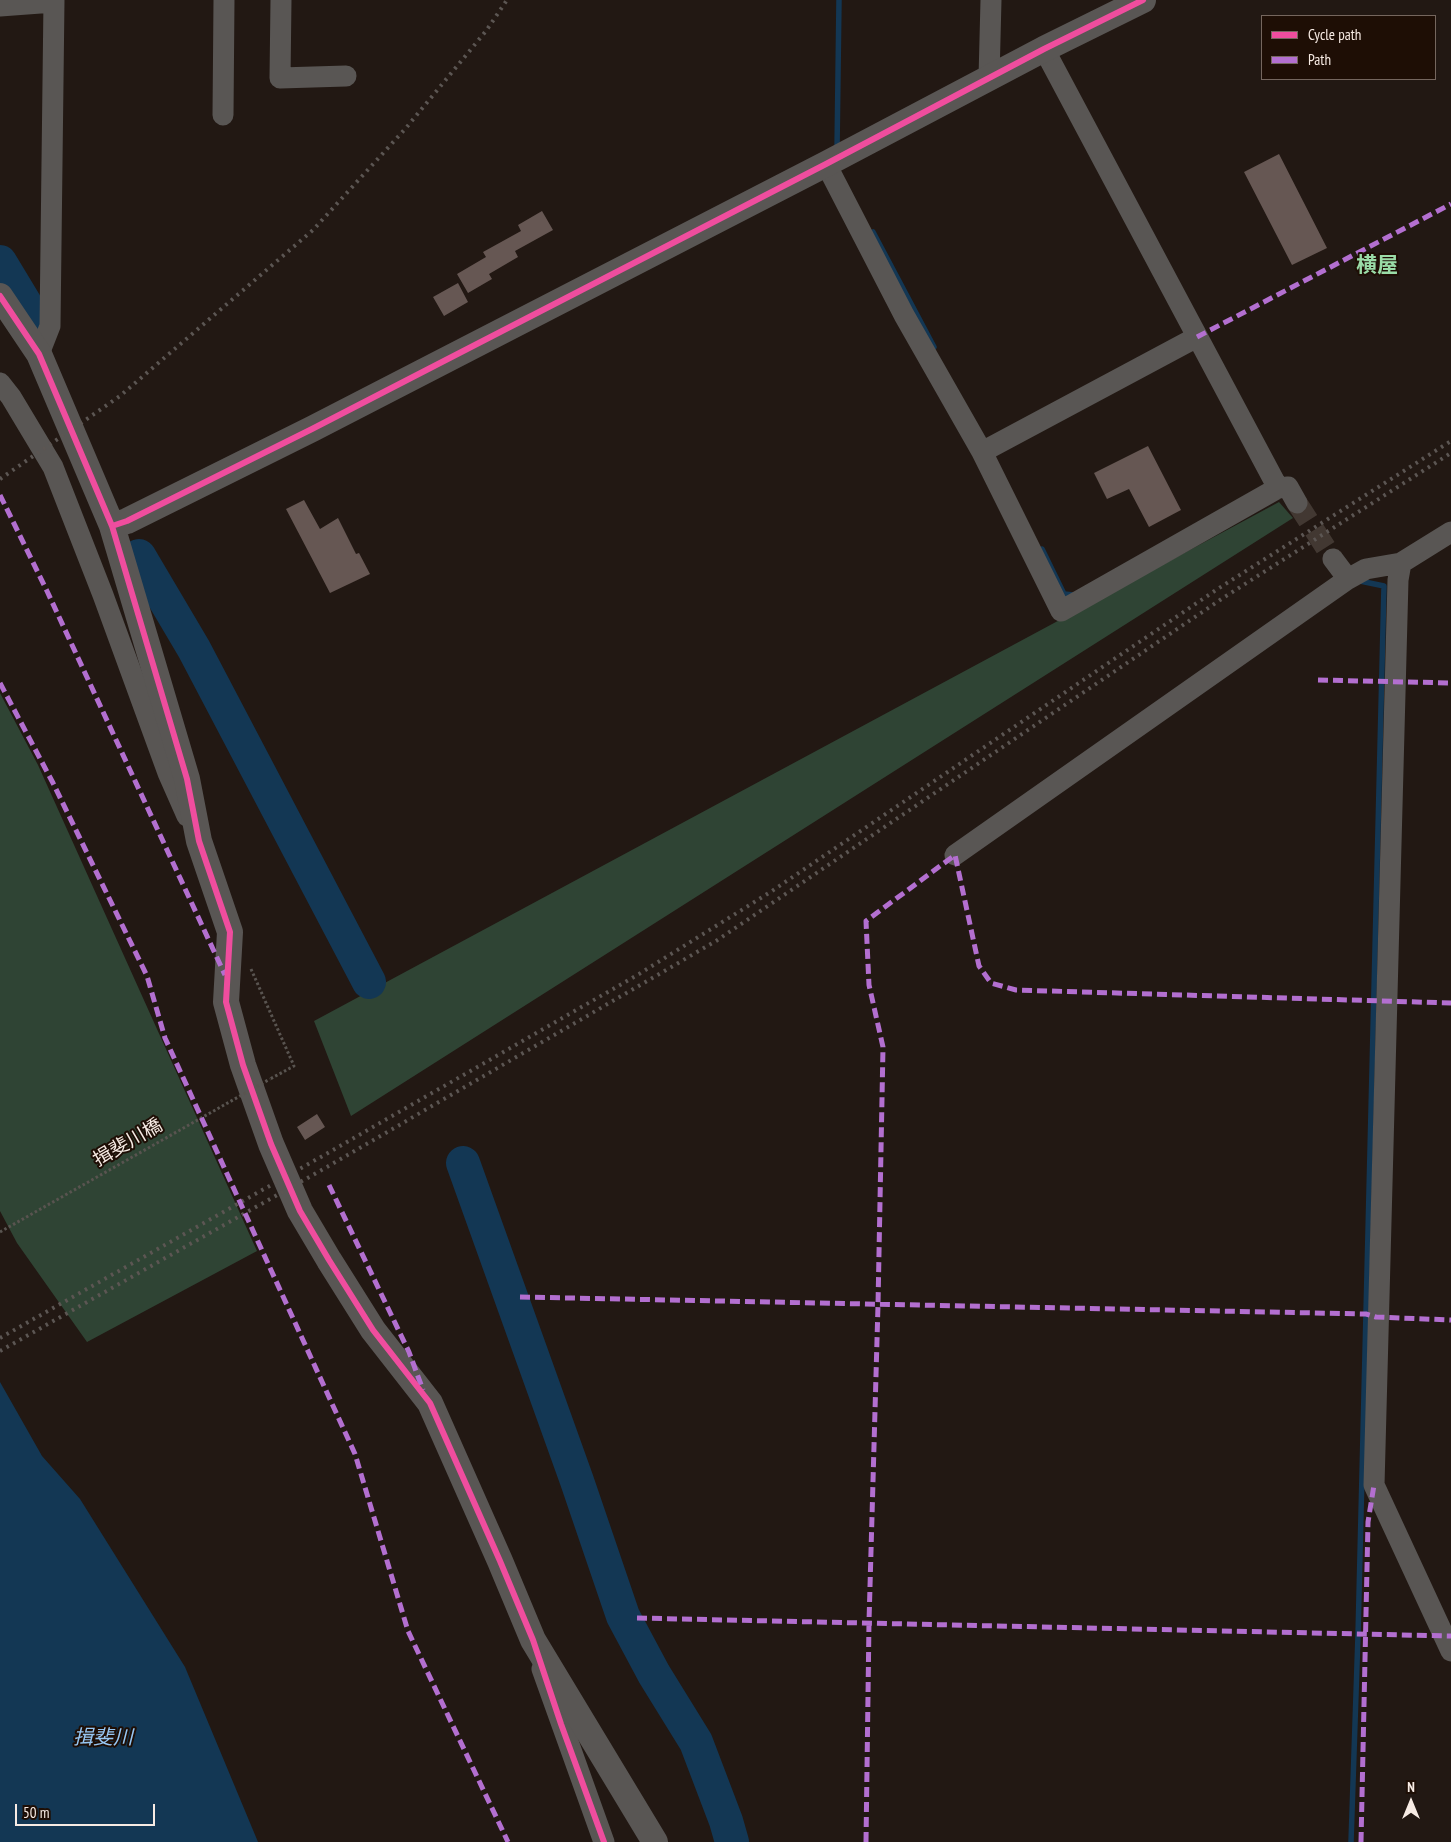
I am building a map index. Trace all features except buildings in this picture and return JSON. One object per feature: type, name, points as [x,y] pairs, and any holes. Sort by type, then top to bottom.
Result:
[{"type":"street","points":[[223,115],[224,0]]},
{"type":"street","points":[[281,0],[280,78],[346,76]]},
{"type":"street","points":[[989,78],[991,0]]},
{"type":"street","points":[[112,526],[127,521],[312,429],[826,164],[1044,48],[1143,0]]},
{"type":"street","points":[[0,6],[54,1],[50,326],[39,354]]},
{"type":"street","points":[[1044,48],[1278,488]]},
{"type":"street","points":[[826,164],[904,315],[982,452],[1061,611],[1278,488],[1288,487],[1297,503]]},
{"type":"street","points":[[0,296],[39,354],[112,526],[188,779],[199,842]]},
{"type":"street","points":[[982,452],[1196,337]]},
{"type":"street","points":[[0,383],[11,397],[53,467],[103,595],[168,773],[199,842],[230,932],[226,1002],[243,1065],[271,1144],[300,1211],[329,1260],[373,1330],[430,1403],[500,1560],[533,1640],[604,1842]]},
{"type":"street","points":[[956,855],[1348,579],[1366,569],[1401,562],[1451,532]]},
{"type":"street","points":[[1333,559],[1348,579]]},
{"type":"street","points":[[1401,562],[1398,580],[1374,1484],[1451,1651]]},
{"type":"street","points":[[533,1640],[655,1842]]},
{"type":"green space","points":[[1279,502],[1293,518],[351,1116],[314,1021]]},
{"type":"green space","points":[[0,693],[38,765],[257,1251],[87,1342],[17,1243],[0,1211]]},
{"type":"water","name":"揖斐川","points":[[0,1382],[42,1456],[80,1499],[185,1667],[258,1842],[0,1842]]},
{"type":"waterway","points":[[837,150],[839,0]]},
{"type":"waterway","points":[[873,232],[934,347]]},
{"type":"waterway","points":[[0,262],[32,315]]},
{"type":"waterway","points":[[1042,549],[1064,594],[1074,595]]},
{"type":"waterway","points":[[139,556],[194,649],[369,982]]},
{"type":"waterway","points":[[1351,1842],[1358,1635],[1384,586],[1360,581]]},
{"type":"waterway","points":[[463,1163],[577,1481],[623,1616],[654,1674],[696,1742],[732,1842]]},
{"type":"tunnel","points":[[1297,503],[1333,559]]},
{"type":"railway","points":[[0,479],[120,396],[313,230],[406,128],[486,31],[507,0]]},
{"type":"railway","points":[[0,1338],[639,974],[772,891],[1216,590],[1451,441]]},
{"type":"railway","points":[[0,1351],[327,1167],[716,941],[1223,598],[1451,453]]},
{"type":"marked path","points":[[1197,337],[1451,204]]},
{"type":"marked path","points":[[0,495],[47,591],[225,975]]},
{"type":"marked path","points":[[1318,680],[1451,683]]},
{"type":"marked path","points":[[0,683],[53,783],[147,976],[165,1038],[355,1454],[408,1631],[508,1842]]},
{"type":"marked path","points":[[866,1842],[869,1622],[883,1047],[869,985],[866,921],[955,855],[979,966],[991,983],[1016,990],[1451,1003]]},
{"type":"marked path","points":[[329,1185],[409,1352],[423,1390]]},
{"type":"marked path","points":[[520,1297],[1366,1314],[1376,1317],[1451,1320]]},
{"type":"marked path","points":[[1361,1842],[1368,1522],[1374,1485]]},
{"type":"marked path","points":[[637,1618],[1451,1636]]},
{"type":"cycle path","points":[[112,526],[127,521],[312,429],[826,164],[1044,49],[1143,0]]},
{"type":"cycle path","points":[[0,296],[39,354],[112,526],[187,779],[199,841],[230,932],[226,1002],[243,1065],[271,1144],[300,1211],[329,1260],[373,1330],[430,1403],[533,1640],[604,1842]]},
{"type":"district","name":"横屋","points":[[1377,266]]}]
